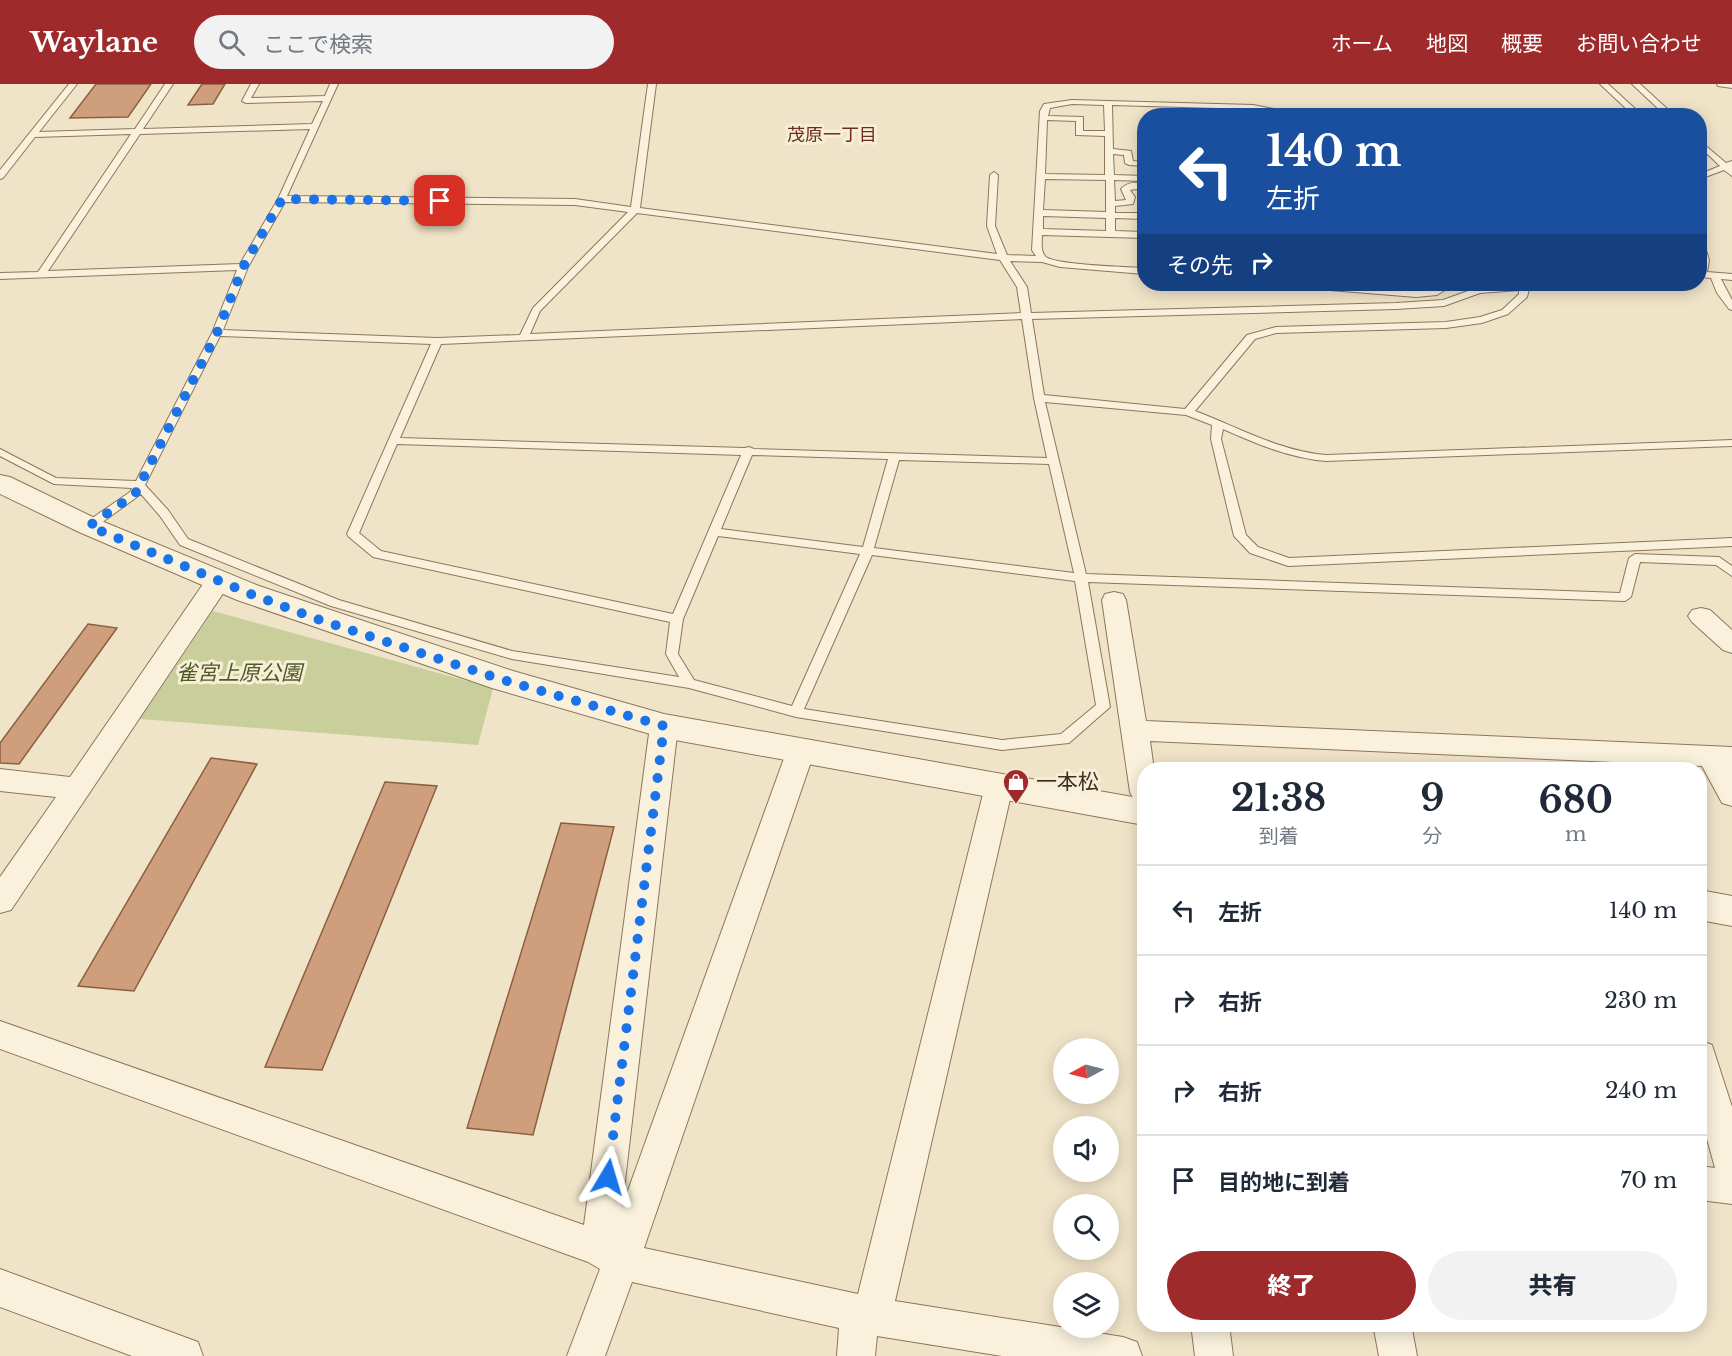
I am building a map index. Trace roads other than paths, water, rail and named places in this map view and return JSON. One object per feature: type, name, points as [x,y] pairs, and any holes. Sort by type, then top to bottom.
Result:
[{"type":"street","points":[[0,483],[89,526],[248,593],[317,619],[481,673],[664,726],[1137,811]]},
{"type":"street","points":[[0,902],[219,580]]},
{"type":"street","points":[[1114,600],[1139,762]]},
{"type":"street","points":[[1701,616],[1730,641]]},
{"type":"street","points":[[610,1255],[664,726]]},
{"type":"street","points":[[1134,730],[1582,760],[1722,756],[1732,795]]},
{"type":"street","points":[[586,1356],[610,1255],[801,750]]},
{"type":"street","points":[[0,780],[75,789]]},
{"type":"street","points":[[856,1356],[999,786]]},
{"type":"street","points":[[1707,906],[1732,911]]},
{"type":"street","points":[[0,1035],[610,1255],[866,1315],[1123,1356]]},
{"type":"street","points":[[1707,1080],[1732,1167]]},
{"type":"street","points":[[1707,1184],[1732,1187]]},
{"type":"street","points":[[0,1288],[184,1356]]},
{"type":"street","points":[[1211,1332],[1214,1356]]},
{"type":"street","points":[[1394,1332],[1398,1356]]},
{"type":"lane","points":[[0,176],[73,84]]},
{"type":"lane","points":[[41,275],[169,84]]},
{"type":"lane","points":[[255,84],[246,101],[328,98]]},
{"type":"lane","points":[[89,526],[135,494],[217,333],[243,267],[282,199],[334,84]]},
{"type":"lane","points":[[523,338],[536,310],[635,210],[652,84]]},
{"type":"lane","points":[[1604,84],[1630,108]]},
{"type":"lane","points":[[1636,84],[1662,108]]},
{"type":"lane","points":[[1721,84],[1732,86]]},
{"type":"lane","points":[[1043,259],[1038,250],[1038,232],[1044,111],[1047,106],[1056,103],[1108,103],[1257,108]]},
{"type":"lane","points":[[1108,103],[1111,234]]},
{"type":"lane","points":[[1144,104],[1144,108]]},
{"type":"lane","points":[[1171,104],[1172,108]]},
{"type":"lane","points":[[1044,118],[1080,119],[1079,133],[1108,134]]},
{"type":"lane","points":[[33,135],[315,126]]},
{"type":"lane","points":[[1707,149],[1730,168]]},
{"type":"lane","points":[[1109,151],[1128,153],[1129,163],[1137,164]]},
{"type":"lane","points":[[1707,175],[1730,168]]},
{"type":"lane","points":[[0,452],[54,481],[139,485],[164,513],[184,542],[335,603],[512,655],[689,683],[796,712],[1002,745],[1064,739],[1103,707],[1080,578],[1039,398],[1022,287],[1003,258],[991,226],[994,175]]},
{"type":"lane","points":[[1040,176],[1137,178]]},
{"type":"lane","points":[[1110,204],[1125,204],[1132,199],[1126,192],[1127,187],[1137,186]]},
{"type":"lane","points":[[282,199],[575,202],[1003,258],[1043,259],[1060,264],[1137,270]]},
{"type":"lane","points":[[1040,213],[1137,216]]},
{"type":"lane","points":[[1038,232],[1137,235]]},
{"type":"lane","points":[[0,276],[243,267]]},
{"type":"lane","points":[[1707,274],[1732,277]]},
{"type":"lane","points":[[1715,275],[1722,293],[1732,307]]},
{"type":"lane","points":[[1395,291],[1416,294],[1436,291]]},
{"type":"lane","points":[[217,333],[437,341],[1025,316],[1251,323],[1444,303],[1467,291]]},
{"type":"lane","points":[[1251,323],[1276,330],[1446,325],[1482,320],[1505,312],[1524,295],[1524,291]]},
{"type":"lane","points":[[1188,412],[1251,323]]},
{"type":"lane","points":[[437,341],[353,534],[377,554],[677,620]]},
{"type":"lane","points":[[1039,398],[1188,412],[1271,446],[1303,456],[1326,458],[1732,443]]},
{"type":"lane","points":[[1218,423],[1216,439],[1240,536],[1254,550],[1288,562],[1732,542]]},
{"type":"lane","points":[[395,441],[1052,461]]},
{"type":"lane","points":[[689,683],[672,654],[677,620],[749,450]]},
{"type":"lane","points":[[796,712],[868,550],[894,456]]},
{"type":"lane","points":[[714,532],[1080,578],[1625,597],[1635,558],[1719,561],[1732,572]]},
{"type":"place","name":"一本松","points":[[1016,805]]},
{"type":"district","name":"茂原一丁目","points":[[832,135]]},
{"type":"park label","name":"雀宮上原公園","points":[[239,673]]}]
